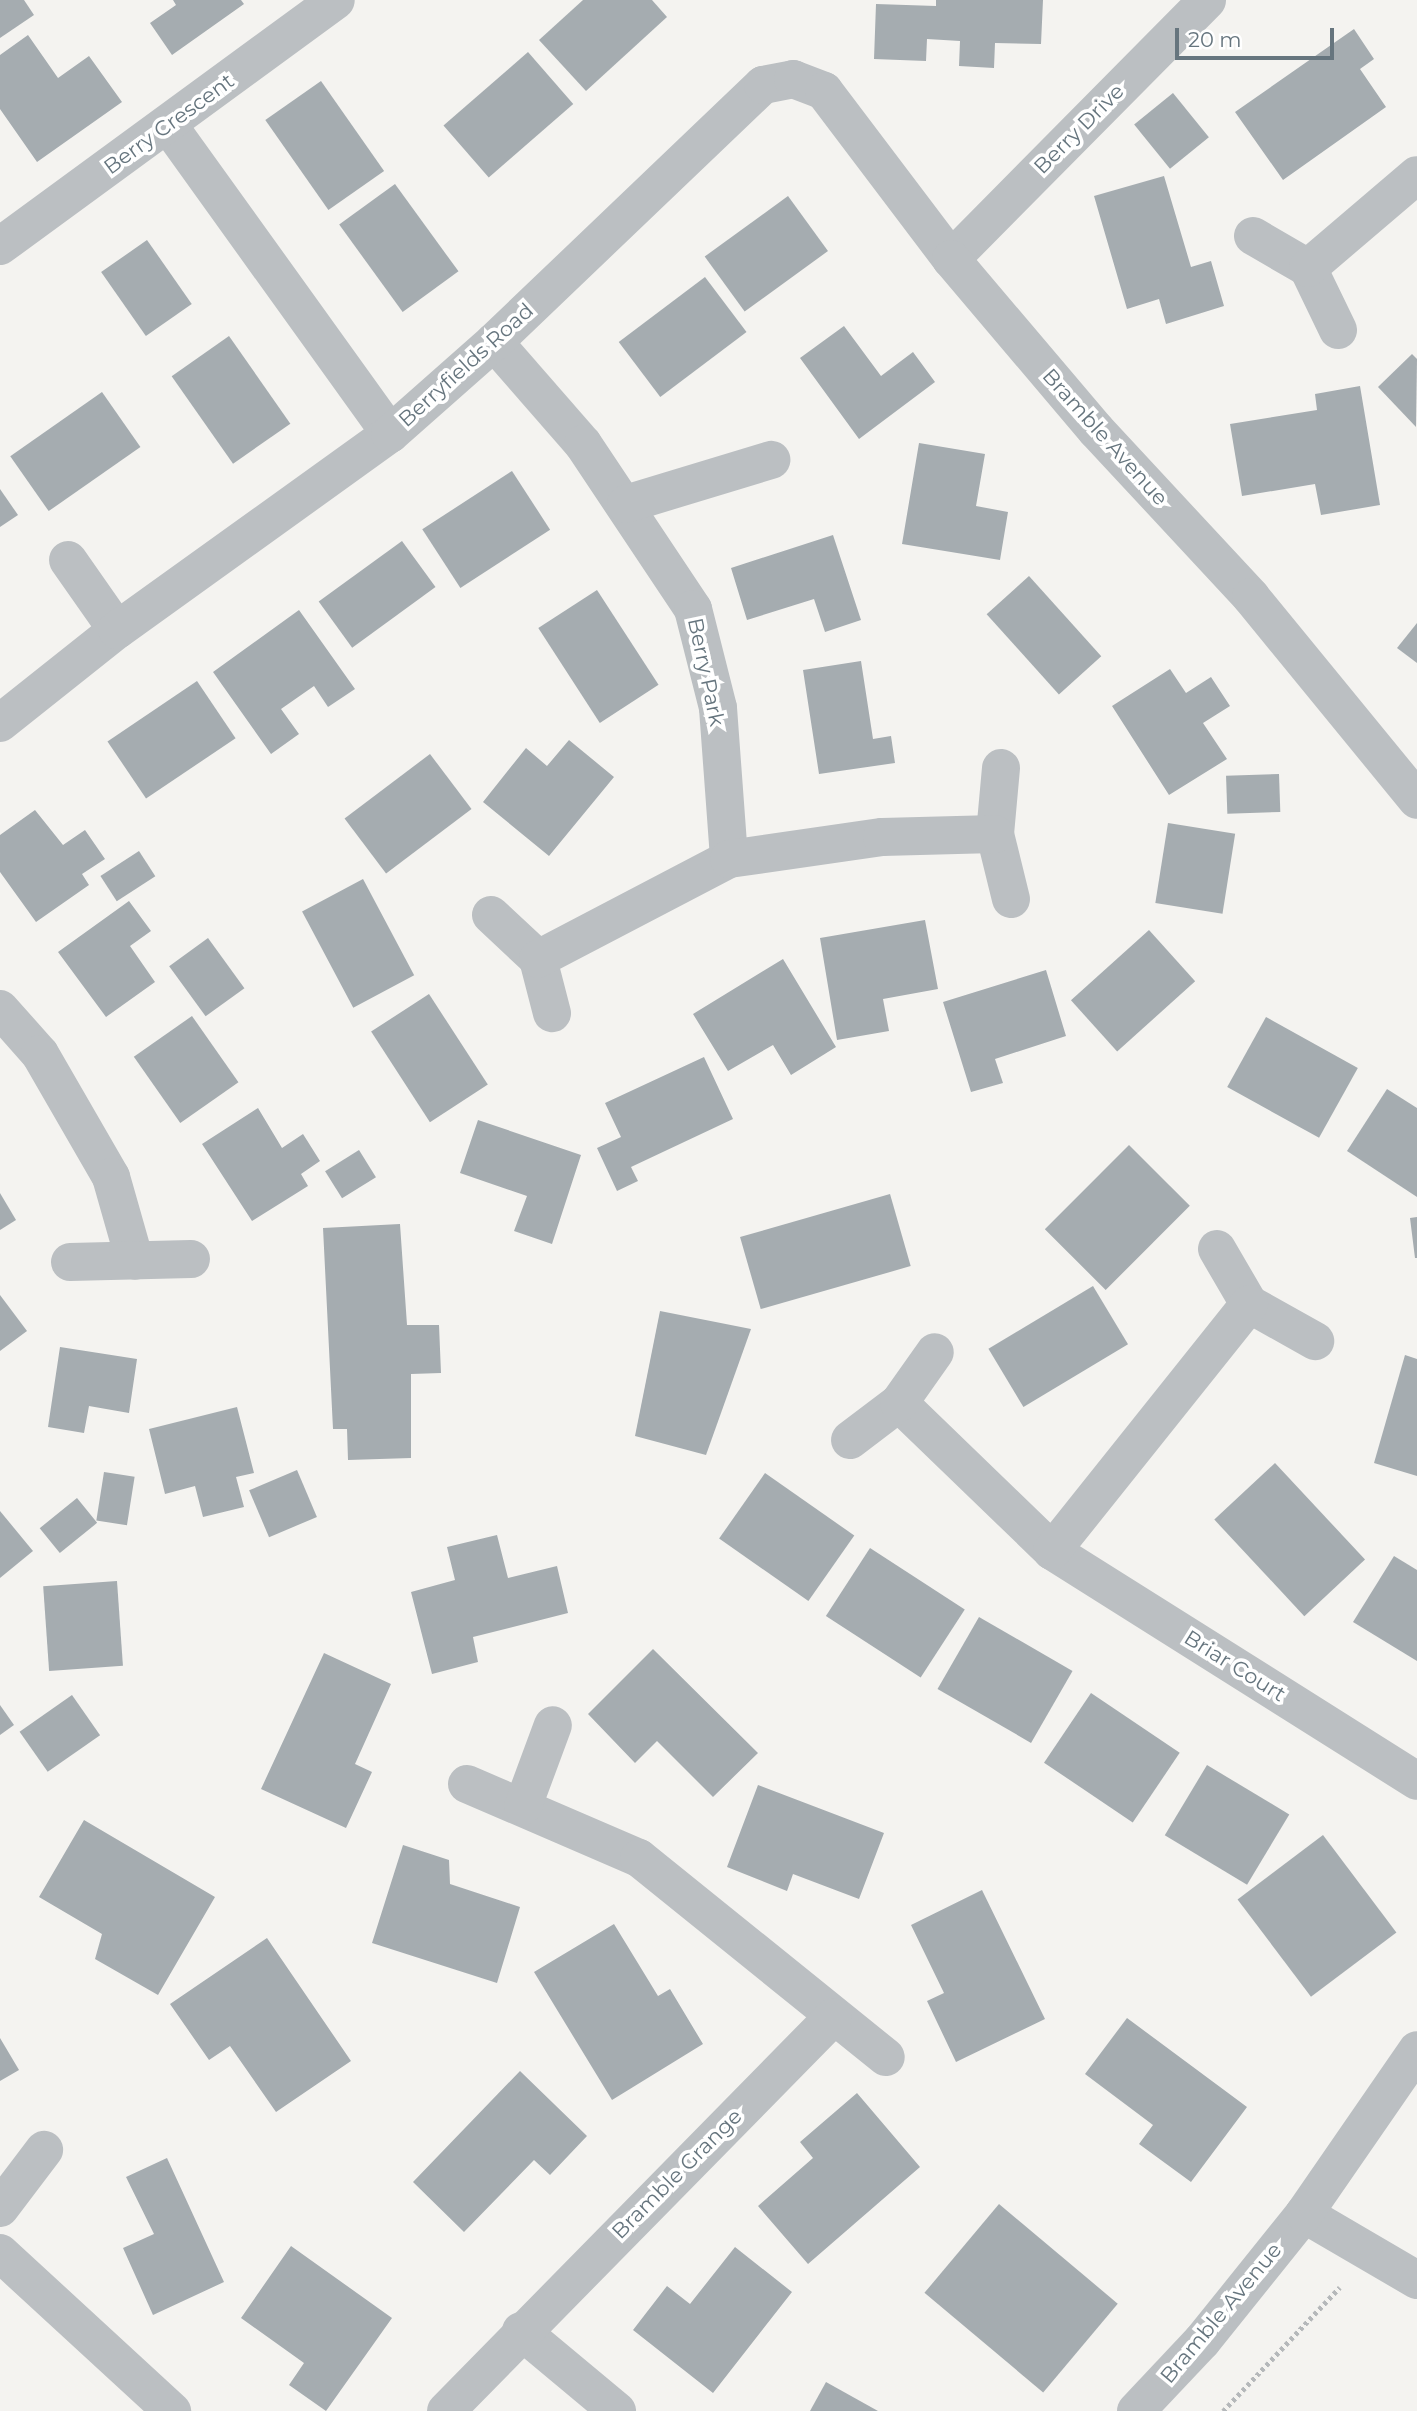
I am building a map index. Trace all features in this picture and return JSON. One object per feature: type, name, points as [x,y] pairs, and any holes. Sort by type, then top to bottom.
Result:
[{"type":"street","name":"Berry Crescent","points":[[0,246],[169,126],[336,0]]},
{"type":"street","name":"Berry Drive","points":[[951,259],[1207,0]]},
{"type":"street","name":"Bramble Avenue","points":[[793,79],[824,91],[951,259],[1096,430],[1251,597],[1417,800]]},
{"type":"street","name":"Berryfields Road","points":[[0,723],[117,630],[390,434],[494,342],[763,85],[793,79]]},
{"type":"street","points":[[169,126],[390,434]]},
{"type":"street","points":[[1308,268],[1417,175]]},
{"type":"street","points":[[1253,236],[1308,268],[1338,330]]},
{"type":"street","name":"Berry Park","points":[[494,342],[583,444],[626,504],[692,609],[718,708],[729,859]]},
{"type":"street","points":[[626,504],[771,460]]},
{"type":"street","points":[[68,559],[117,630]]},
{"type":"street","points":[[1001,768],[995,834],[1011,899]]},
{"type":"street","points":[[538,959],[729,859],[882,837],[995,834]]},
{"type":"street","points":[[491,915],[538,959],[552,1013]]},
{"type":"street","points":[[0,1009],[40,1054],[111,1177],[135,1261]]},
{"type":"street","points":[[1217,1249],[1249,1304],[1315,1341]]},
{"type":"street","points":[[71,1262],[191,1259]]},
{"type":"street","points":[[1052,1551],[1249,1304]]},
{"type":"street","points":[[850,1440],[899,1403],[935,1352]]},
{"type":"street","name":"Briar Court","points":[[899,1403],[1052,1551],[1417,1781]]},
{"type":"street","points":[[523,1806],[553,1725]]},
{"type":"street","points":[[467,1784],[639,1858],[833,2017],[886,2057]]},
{"type":"street","name":"Bramble Grange","points":[[446,2411],[833,2017]]},
{"type":"street","name":"Bramble Avenue","points":[[1136,2411],[1202,2342],[1304,2214],[1417,2050]]},
{"type":"street","points":[[0,2208],[44,2150]]},
{"type":"street","points":[[1304,2214],[1417,2280]]},
{"type":"street","points":[[0,2253],[172,2411]]},
{"type":"street","points":[[522,2331],[617,2411]]},
{"type":"path","points":[[1223,2411],[1370,2252]]},
{"type":"building","points":[[0,0],[24,0],[34,15],[0,38]]},
{"type":"building","points":[[173,0],[241,0],[244,4],[172,55],[150,23],[176,5]]},
{"type":"building","points":[[583,0],[652,0],[667,17],[586,91],[539,40]]},
{"type":"building","points":[[936,0],[1043,0],[1041,44],[995,43],[994,68],[959,66],[960,41],[927,39],[926,61],[874,59],[876,4],[936,6]]},
{"type":"building","points":[[1354,29],[1374,59],[1360,69],[1386,107],[1283,180],[1235,112]]},
{"type":"building","points":[[28,35],[58,78],[89,56],[122,102],[37,162],[0,109],[0,55]]},
{"type":"building","points":[[528,52],[573,104],[489,178],[443,125]]},
{"type":"building","points":[[321,81],[384,171],[328,210],[265,120]]},
{"type":"building","points":[[1173,93],[1209,137],[1170,169],[1134,124]]},
{"type":"building","points":[[1164,176],[1191,267],[1211,261],[1224,306],[1166,324],[1159,299],[1127,309],[1094,196]]},
{"type":"building","points":[[395,184],[458,271],[403,312],[339,225]]},
{"type":"building","points":[[788,196],[828,251],[745,312],[705,257]]},
{"type":"building","points":[[147,240],[192,304],[146,336],[101,272]]},
{"type":"building","points":[[705,277],[747,332],[660,397],[619,342]]},
{"type":"building","points":[[844,326],[881,376],[913,352],[935,382],[859,439],[800,358]]},
{"type":"building","points":[[229,336],[290,424],[233,464],[172,376]]},
{"type":"building","points":[[1412,354],[1417,359],[1416,427],[1378,387]]},
{"type":"building","points":[[1360,386],[1380,505],[1321,515],[1315,484],[1242,496],[1230,424],[1317,410],[1315,394]]},
{"type":"building","points":[[102,392],[140,447],[49,511],[10,456]]},
{"type":"building","points":[[919,443],[985,454],[976,506],[1008,512],[1000,560],[902,544]]},
{"type":"building","points":[[512,471],[550,530],[460,588],[422,529]]},
{"type":"building","points":[[0,489],[18,515],[0,527]]},
{"type":"building","points":[[833,535],[861,620],[825,632],[814,599],[747,620],[731,568]]},
{"type":"building","points":[[402,541],[436,587],[352,648],[319,602]]},
{"type":"building","points":[[1029,576],[1101,656],[1059,694],[987,614]]},
{"type":"building","points":[[597,590],[659,685],[600,723],[538,628]]},
{"type":"building","points":[[299,610],[355,689],[328,707],[314,686],[281,709],[299,734],[271,754],[213,672]]},
{"type":"building","points":[[1417,623],[1417,663],[1397,648]]},
{"type":"building","points":[[861,661],[873,739],[891,736],[895,763],[819,774],[803,670]]},
{"type":"building","points":[[1170,669],[1186,693],[1211,677],[1230,706],[1203,723],[1227,759],[1169,795],[1112,706]]},
{"type":"building","points":[[197,681],[236,738],[146,799],[107,741]]},
{"type":"building","points":[[569,740],[614,777],[549,856],[483,802],[526,748],[547,766]]},
{"type":"building","points":[[430,754],[472,809],[386,874],[345,818]]},
{"type":"building","points":[[1279,774],[1280,812],[1227,814],[1226,776]]},
{"type":"building","points":[[35,810],[63,845],[85,830],[105,859],[82,874],[89,885],[36,922],[0,872],[0,835]]},
{"type":"building","points":[[1168,823],[1235,834],[1222,914],[1155,903]]},
{"type":"building","points":[[139,851],[155,876],[117,901],[100,876]]},
{"type":"building","points":[[363,879],[414,975],[353,1008],[302,911]]},
{"type":"building","points":[[129,901],[151,931],[130,946],[155,982],[106,1017],[58,952]]},
{"type":"building","points":[[925,920],[938,989],[883,999],[889,1031],[837,1040],[820,938]]},
{"type":"building","points":[[1149,930],[1195,981],[1117,1052],[1071,1000]]},
{"type":"building","points":[[208,938],[244,988],[206,1016],[169,966]]},
{"type":"building","points":[[783,959],[836,1047],[791,1075],[773,1045],[728,1071],[693,1014]]},
{"type":"building","points":[[1046,970],[1066,1036],[995,1059],[1003,1083],[971,1092],[943,1002]]},
{"type":"building","points":[[429,994],[488,1085],[430,1122],[371,1032]]},
{"type":"building","points":[[192,1016],[238,1082],[180,1123],[134,1057]]},
{"type":"building","points":[[1266,1017],[1358,1068],[1319,1138],[1227,1087]]},
{"type":"building","points":[[704,1057],[733,1119],[631,1167],[638,1181],[617,1191],[597,1148],[621,1137],[605,1103]]},
{"type":"building","points":[[1387,1089],[1417,1108],[1417,1197],[1347,1151]]},
{"type":"building","points":[[258,1108],[282,1148],[303,1134],[320,1161],[301,1174],[308,1186],[252,1221],[202,1144]]},
{"type":"building","points":[[478,1120],[581,1155],[552,1244],[514,1231],[527,1196],[460,1173]]},
{"type":"building","points":[[1129,1145],[1190,1206],[1106,1290],[1045,1229]]},
{"type":"building","points":[[359,1150],[376,1177],[342,1198],[325,1171]]},
{"type":"building","points":[[0,1193],[16,1220],[0,1230]]},
{"type":"building","points":[[890,1194],[911,1266],[761,1309],[740,1237]]},
{"type":"building","points":[[1417,1217],[1417,1258],[1415,1258],[1410,1218]]},
{"type":"building","points":[[400,1224],[407,1325],[439,1325],[441,1373],[411,1374],[411,1458],[348,1460],[347,1429],[333,1429],[323,1228]]},
{"type":"building","points":[[1093,1286],[1128,1344],[1023,1407],[988,1349]]},
{"type":"building","points":[[0,1295],[27,1331],[0,1351]]},
{"type":"building","points":[[660,1311],[751,1329],[706,1455],[635,1436]]},
{"type":"building","points":[[60,1347],[137,1359],[129,1413],[89,1406],[84,1433],[48,1427]]},
{"type":"building","points":[[1405,1355],[1417,1359],[1417,1476],[1374,1463]]},
{"type":"building","points":[[237,1407],[254,1473],[236,1477],[244,1507],[203,1517],[195,1486],[165,1494],[149,1429]]},
{"type":"building","points":[[1275,1463],[1365,1560],[1304,1616],[1214,1520]]},
{"type":"building","points":[[297,1470],[317,1517],[269,1537],[249,1490]]},
{"type":"building","points":[[104,1472],[135,1477],[127,1525],[96,1520]]},
{"type":"building","points":[[765,1473],[854,1536],[808,1601],[719,1539]]},
{"type":"building","points":[[77,1498],[97,1523],[60,1553],[40,1528]]},
{"type":"building","points":[[0,1511],[33,1551],[0,1578]]},
{"type":"building","points":[[497,1535],[508,1578],[557,1566],[568,1613],[473,1637],[478,1662],[432,1674],[411,1592],[455,1580],[447,1547]]},
{"type":"building","points":[[870,1548],[965,1610],[921,1677],[826,1616]]},
{"type":"building","points":[[1394,1556],[1417,1570],[1417,1661],[1353,1622]]},
{"type":"building","points":[[117,1581],[123,1666],[49,1671],[43,1586]]},
{"type":"building","points":[[979,1617],[1073,1671],[1031,1743],[938,1689]]},
{"type":"building","points":[[653,1649],[758,1753],[713,1797],[657,1741],[635,1763],[588,1714]]},
{"type":"building","points":[[324,1653],[391,1684],[355,1764],[372,1772],[346,1828],[261,1789]]},
{"type":"building","points":[[1091,1693],[1180,1753],[1133,1822],[1044,1763]]},
{"type":"building","points":[[72,1695],[100,1735],[48,1772],[20,1732]]},
{"type":"building","points":[[0,1705],[14,1725],[0,1735]]},
{"type":"building","points":[[1207,1765],[1289,1814],[1247,1885],[1165,1835]]},
{"type":"building","points":[[758,1785],[884,1833],[859,1899],[793,1874],[787,1891],[727,1867]]},
{"type":"building","points":[[84,1820],[215,1897],[158,1995],[95,1959],[102,1934],[39,1897]]},
{"type":"building","points":[[1323,1835],[1396,1932],[1311,1997],[1238,1899]]},
{"type":"building","points":[[403,1845],[449,1860],[450,1884],[520,1907],[497,1983],[372,1943]]},
{"type":"building","points":[[982,1890],[1045,2019],[956,2062],[927,2001],[944,1993],[911,1925]]},
{"type":"building","points":[[614,1924],[658,1996],[670,1989],[703,2044],[612,2100],[534,1972]]},
{"type":"building","points":[[267,1938],[351,2061],[276,2112],[230,2046],[209,2060],[170,2004]]},
{"type":"building","points":[[1127,2018],[1247,2107],[1191,2182],[1139,2144],[1153,2125],[1085,2074]]},
{"type":"building","points":[[0,2038],[19,2070],[0,2081]]},
{"type":"building","points":[[520,2071],[587,2136],[550,2175],[534,2160],[464,2232],[413,2182]]},
{"type":"building","points":[[857,2093],[920,2167],[808,2264],[758,2206],[813,2158],[800,2142]]},
{"type":"building","points":[[167,2158],[224,2282],[153,2315],[123,2248],[154,2234],[126,2177]]},
{"type":"building","points":[[999,2204],[1118,2304],[1043,2392],[924,2293]]},
{"type":"building","points":[[291,2246],[392,2318],[326,2411],[289,2385],[304,2363],[241,2318]]},
{"type":"building","points":[[735,2247],[792,2292],[713,2393],[633,2330],[667,2286],[690,2304]]},
{"type":"building","points":[[826,2382],[878,2411],[810,2411]]}]
